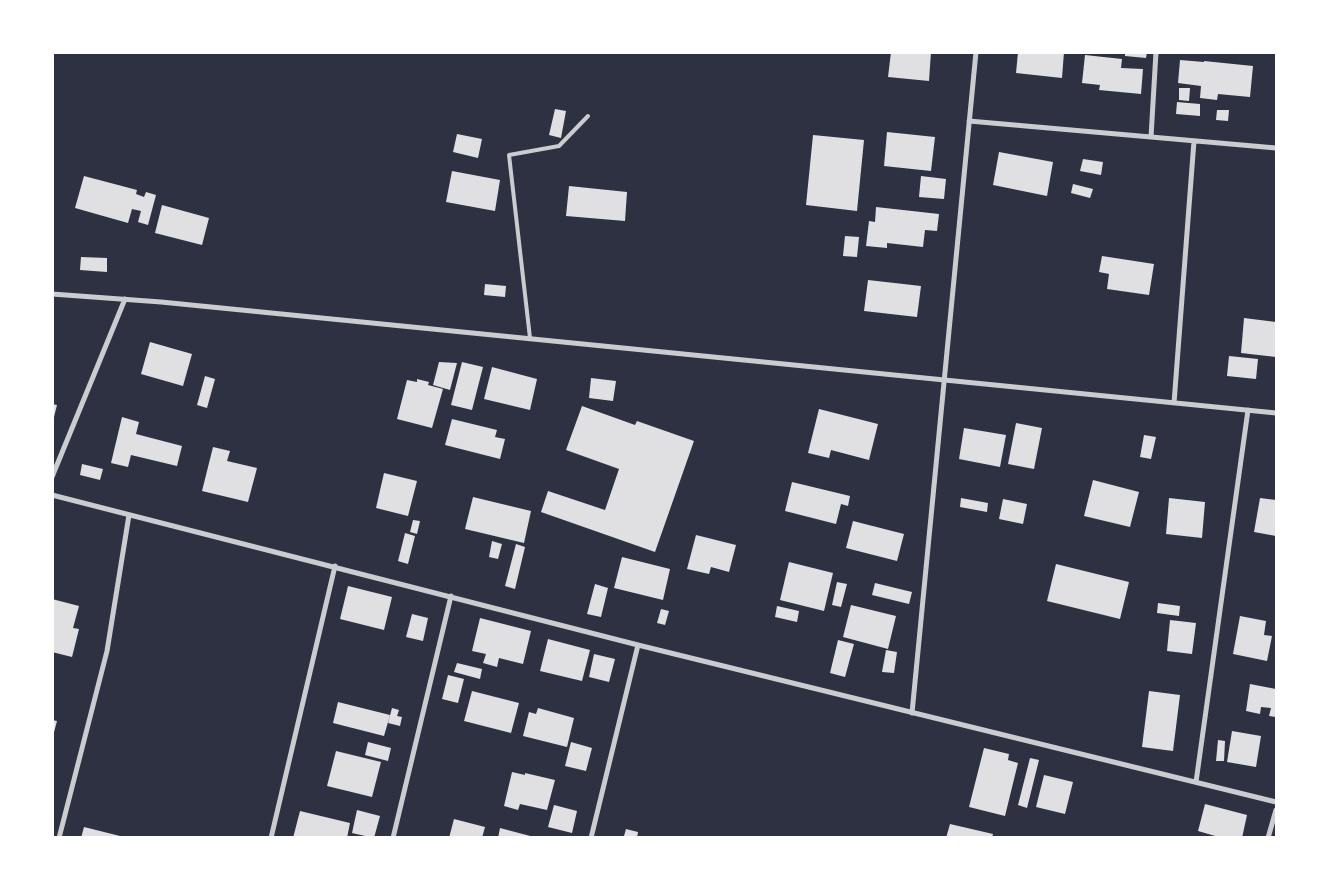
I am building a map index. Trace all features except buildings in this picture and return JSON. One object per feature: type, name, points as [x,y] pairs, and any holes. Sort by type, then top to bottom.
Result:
[{"type":"street","points":[[912,712],[976,52]]},
{"type":"street","points":[[1151,137],[1156,52]]},
{"type":"street","points":[[969,121],[1276,148]]},
{"type":"street","points":[[1174,403],[1194,141]]},
{"type":"street","points":[[52,294],[125,299],[530,338],[1276,413]]},
{"type":"street","points":[[52,477],[125,299]]},
{"type":"street","points":[[1196,782],[1248,410]]},
{"type":"street","points":[[52,495],[638,645],[1276,802]]},
{"type":"street","points":[[59,838],[107,651],[129,514]]},
{"type":"street","points":[[271,838],[335,566]]},
{"type":"street","points":[[393,838],[451,596]]},
{"type":"street","points":[[591,838],[638,645]]},
{"type":"street","points":[[1268,838],[1276,810]]},
{"type":"lane","points":[[530,338],[509,154],[560,146],[588,116]]}]
